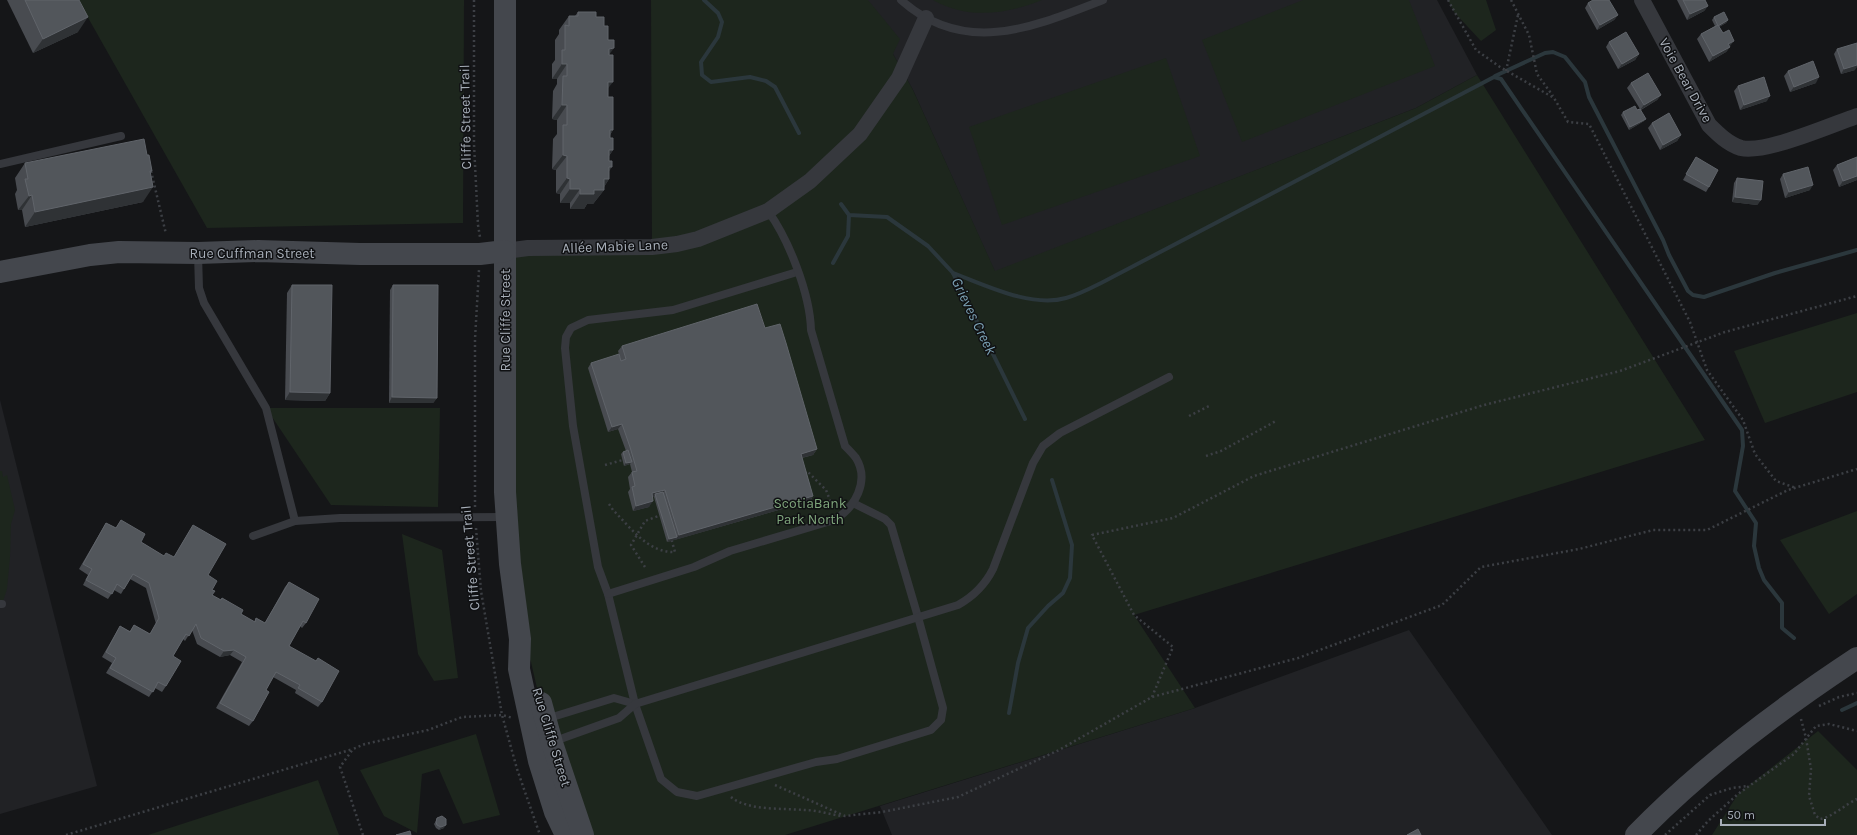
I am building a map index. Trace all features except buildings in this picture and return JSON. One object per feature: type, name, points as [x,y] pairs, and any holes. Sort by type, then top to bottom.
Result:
[{"type":"main road","name":"Rue Cliffe Street","points":[[505,0],[507,517],[510,564],[520,639],[519,669],[538,721],[552,742],[583,835]]},
{"type":"main road","name":"Rue Cuffman Street","points":[[0,271],[90,255],[119,252],[198,253],[258,251],[360,254],[480,254],[505,251]]},
{"type":"main road","points":[[1636,835],[1658,813],[1728,751],[1802,695],[1857,658]]},
{"type":"main road","name":"Rue Cliffe Street","points":[[552,742],[555,812],[566,835]]},
{"type":"street","name":"Voie Bear Drive","points":[[1642,0],[1709,125],[1723,139],[1741,148],[1760,149],[1857,116]]},
{"type":"street","name":"Allée Mabie Lane","points":[[505,251],[528,248],[652,247],[677,244],[698,239],[768,211],[810,181],[860,134],[899,78],[926,18]]},
{"type":"lane","points":[[901,0],[926,18],[946,27],[968,32],[990,33],[1023,28],[1104,0]]},
{"type":"lane","points":[[0,164],[121,136]]},
{"type":"lane","points":[[608,594],[694,567],[730,551],[834,520],[843,515],[853,503],[862,483],[856,459],[845,446],[811,330],[811,316],[797,272],[780,227],[768,211]]},
{"type":"lane","points":[[198,253],[199,288],[204,303],[266,408],[295,521]]},
{"type":"lane","points":[[797,272],[673,310],[588,320],[571,328],[566,337],[565,348],[573,426],[598,567],[608,594],[635,704],[661,779],[676,792],[697,796],[759,777],[816,762],[837,759],[931,730],[941,720],[943,708],[891,525],[885,520],[853,503]]},
{"type":"lane","points":[[552,742],[619,718],[635,704],[958,605],[986,583],[997,560],[1037,453],[1050,439],[1168,377]]},
{"type":"lane","points":[[253,536],[295,521],[340,518],[507,517]]},
{"type":"lane","points":[[538,721],[614,698],[635,704]]},
{"type":"path","name":"Cliffe Street Trail","points":[[474,0],[474,144],[478,225],[481,234]]},
{"type":"path","points":[[1448,0],[1476,50],[1506,71],[1554,98]]},
{"type":"path","points":[[1511,0],[1529,35],[1537,74],[1554,98],[1568,122],[1589,124],[1690,322],[1707,370],[1743,420],[1756,454],[1776,481],[1796,488]]},
{"type":"path","points":[[1506,71],[1518,14]]},
{"type":"path","points":[[150,168],[166,234]]},
{"type":"path","name":"Cliffe Street Trail","points":[[479,273],[475,339],[475,517],[481,591],[502,716],[517,769],[540,835]]},
{"type":"path","points":[[1152,697],[1173,647],[1134,615],[1092,535],[1173,518],[1254,476],[1484,405],[1620,371],[1660,355],[1726,332],[1857,296]]},
{"type":"path","points":[[1189,416],[1211,405]]},
{"type":"path","points":[[1206,456],[1221,451],[1276,422]]},
{"type":"path","points":[[605,465],[628,458]]},
{"type":"path","points":[[720,788],[736,801],[762,808],[805,810],[845,816],[882,812],[958,797],[1059,750],[1152,697],[1298,658],[1442,605],[1481,567],[1579,548],[1654,530],[1707,530],[1796,488],[1857,469]]},
{"type":"path","points":[[802,474],[807,471],[826,490],[831,503]]},
{"type":"path","points":[[809,495],[813,509]]},
{"type":"path","points":[[609,504],[613,510],[647,544],[664,553],[675,552],[670,537]]},
{"type":"path","points":[[645,567],[632,545],[645,521],[663,514],[661,508]]},
{"type":"path","points":[[1812,710],[1839,697],[1857,693]]},
{"type":"path","points":[[66,835],[353,749],[365,744],[445,725],[462,718],[502,716],[538,721]]},
{"type":"path","points":[[1803,716],[1800,720],[1806,738],[1811,769],[1809,796],[1815,815],[1820,819],[1825,819],[1846,804],[1857,799]]},
{"type":"path","points":[[1696,835],[1708,822],[1749,786],[1794,754],[1816,726],[1829,724],[1857,731]]},
{"type":"path","points":[[353,749],[340,767],[362,835]]},
{"type":"path","points":[[759,777],[845,816]]},
{"type":"path","points":[[1665,835],[1710,795],[1732,788],[1749,786]]},
{"type":"shaded area","points":[[863,0],[1437,0],[1477,75],[1416,108],[995,272],[913,90]]},
{"type":"shaded area","points":[[0,400],[97,786],[0,814]]},
{"type":"shaded area","points":[[1409,630],[1552,835],[892,835],[880,806],[1195,708]]},
{"type":"green space","points":[[78,0],[464,0],[463,223],[207,228]]},
{"type":"green space","name":"ScotiaBank Park North","points":[[651,0],[868,0],[900,39],[893,54],[913,90],[995,271],[1416,108],[1477,75],[1705,440],[1134,615],[1195,708],[785,835],[583,835],[544,719],[531,662],[520,639],[505,251],[652,247]]},
{"type":"green space","points":[[933,0],[1042,0],[1015,9],[987,13],[960,10]]},
{"type":"green space","points":[[1303,0],[1409,0],[1435,66],[1242,142],[1202,40]]},
{"type":"green space","points":[[1448,0],[1486,0],[1496,30],[1481,41],[1454,12]]},
{"type":"green space","points":[[1166,58],[1200,156],[1002,225],[969,127]]},
{"type":"green space","points":[[1857,313],[1857,392],[1765,423],[1734,351]]},
{"type":"green space","points":[[266,408],[440,408],[438,507],[331,505]]},
{"type":"green space","points":[[0,471],[2,471],[3,477],[7,475],[15,510],[11,524],[7,589],[2,604],[0,604]]},
{"type":"green space","points":[[1857,511],[1857,594],[1829,614],[1780,540]]},
{"type":"green space","points":[[402,534],[442,550],[458,678],[434,681],[418,654]]},
{"type":"green space","points":[[1818,731],[1857,770],[1857,835],[1712,835],[1738,794]]},
{"type":"green space","points":[[476,734],[500,815],[463,824],[439,769],[422,774],[417,833],[384,816],[360,770]]},
{"type":"green space","points":[[318,780],[339,835],[148,835]]},
{"type":"waterway","name":"Grieves Creek","points":[[704,0],[718,13],[722,22],[718,37],[701,62],[702,75],[711,82],[750,77],[766,81],[775,87],[799,133]]},
{"type":"waterway","points":[[1495,76],[1545,53],[1553,52],[1565,57],[1585,82],[1589,97],[1663,240],[1669,255],[1688,291],[1693,295],[1704,297],[1775,273],[1857,250]]},
{"type":"waterway","points":[[953,273],[994,289],[1023,298],[1052,300],[1075,295],[1103,282],[1494,77],[1501,79],[1742,430],[1743,446],[1735,491],[1756,523],[1754,546],[1759,568],[1764,580],[1782,603],[1782,628],[1794,638]]},
{"type":"waterway","name":"Grieves Creek","points":[[841,204],[849,215],[887,217],[928,246],[953,273],[1025,419]]},
{"type":"waterway","points":[[833,263],[848,236],[849,215]]},
{"type":"waterway","name":"Grieves Creek","points":[[1009,713],[1018,663],[1028,628],[1048,606],[1063,593],[1070,578],[1072,545],[1052,480]]},
{"type":"waterway","points":[[1842,710],[1857,703]]}]
